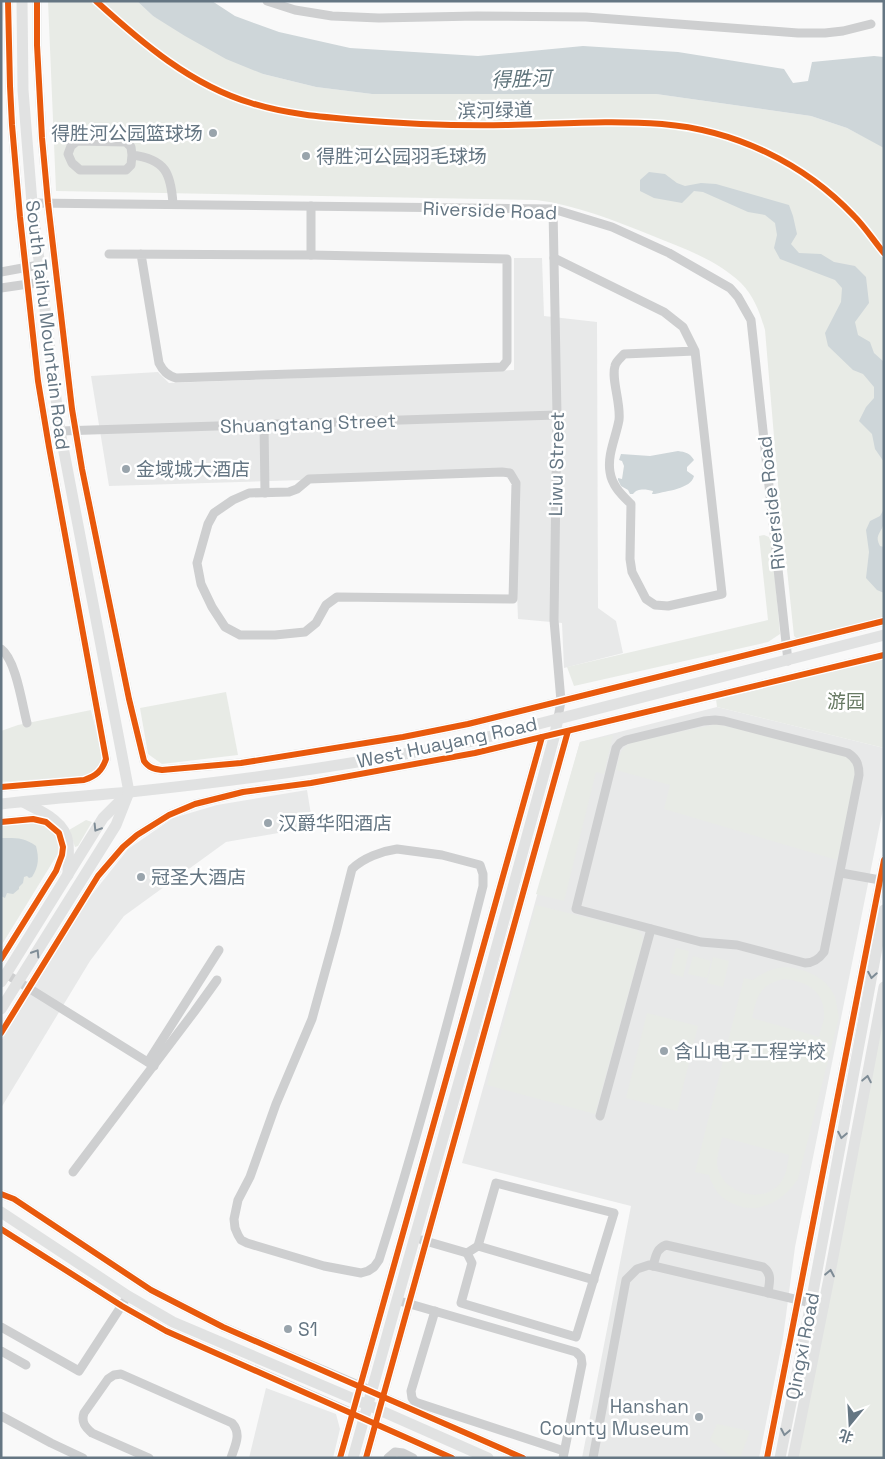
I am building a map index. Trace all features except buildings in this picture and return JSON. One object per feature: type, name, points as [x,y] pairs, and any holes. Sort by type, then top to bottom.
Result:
[{"type":"main road","name":"South Taihu Mountain Road","points":[[22,1],[23,90],[32,203],[60,431],[129,792]]},
{"type":"main road","name":"West Huayang Road","points":[[1,804],[240,779],[411,753],[472,741],[884,635]]},
{"type":"main road","points":[[353,1458],[478,1015],[558,718]]},
{"type":"main road","points":[[4,978],[103,818],[129,792]]},
{"type":"main road","points":[[1,1009],[116,825],[129,792]]},
{"type":"main road","points":[[23,802],[56,821],[64,830],[68,841],[68,875]]},
{"type":"main road","name":"Qingxi Road","points":[[780,1458],[811,1303],[884,910]]},
{"type":"main road","name":"Qingxi Road","points":[[793,1458],[824,1306],[884,987]]},
{"type":"main road","points":[[849,1097],[863,1100]]},
{"type":"main road","points":[[1,1212],[128,1296],[173,1322],[488,1458]]},
{"type":"street","points":[[1,787],[84,780],[100,771],[106,759],[38,381],[25,268],[5,39],[8,1]]},
{"type":"street","points":[[37,1],[37,45],[48,203],[75,431],[129,699],[144,761],[150,767],[162,770],[241,763],[354,746],[460,726],[884,621]]},
{"type":"street","points":[[267,1],[295,10],[332,16],[379,18],[477,16],[586,17],[826,34],[871,24]]},
{"type":"street","points":[[5,39],[22,37]]},
{"type":"street","points":[[77,141],[126,142],[131,147],[132,155],[131,165],[126,170],[80,170],[72,164],[68,154],[71,146],[77,141]]},
{"type":"street","points":[[132,155],[155,160],[167,173],[172,185],[172,204]]},
{"type":"street","name":"Riverside Road","points":[[32,203],[553,209],[612,228],[670,253],[730,288],[738,297],[750,320],[788,661]]},
{"type":"street","points":[[311,206],[311,255]]},
{"type":"street","name":"Liwu Street","points":[[553,209],[557,415],[554,620],[561,702],[558,718]]},
{"type":"street","points":[[108,254],[141,254],[311,255],[507,259],[507,361],[502,367],[176,378],[169,376],[159,363],[141,254]]},
{"type":"street","points":[[554,258],[664,312],[683,327],[695,352],[722,594],[668,606],[655,604],[646,599],[632,572],[630,559],[631,504],[613,483],[610,472],[611,449],[619,413],[614,366],[624,354],[695,352]]},
{"type":"street","points":[[1,272],[40,265]]},
{"type":"street","points":[[1,288],[42,282]]},
{"type":"street","name":"Shuangtang Street","points":[[60,431],[557,415]]},
{"type":"street","points":[[264,424],[265,493]]},
{"type":"street","points":[[510,473],[516,483],[513,599],[337,597],[326,605],[316,624],[306,632],[240,635],[225,627],[212,607],[201,584],[197,563],[208,524],[214,513],[233,500],[249,493],[265,493],[289,492],[297,489],[309,479],[510,473]]},
{"type":"street","points":[[1,649],[6,652],[11,662],[26,723]]},
{"type":"street","points":[[1,1033],[98,876],[111,860],[137,835],[169,815],[195,804],[243,792],[311,783],[475,753],[884,655]]},
{"type":"street","points":[[704,721],[724,721],[848,753],[854,757],[857,762],[859,775],[841,873],[824,952],[811,963],[737,945],[702,942],[576,909],[616,748],[626,740],[704,721]]},
{"type":"street","points":[[366,1458],[568,731]]},
{"type":"street","points":[[340,1458],[542,737]]},
{"type":"street","points":[[1,822],[33,819],[46,822],[59,833],[63,847],[56,871],[1,960]]},
{"type":"street","points":[[397,849],[442,855],[480,865],[483,874],[483,886],[452,1009],[404,1180],[379,1260],[374,1266],[368,1271],[361,1273],[246,1243],[241,1240],[234,1219],[238,1200],[250,1177],[276,1104],[312,1019],[352,869],[355,866],[389,850],[397,849]]},
{"type":"street","points":[[767,1458],[884,860]]},
{"type":"street","points":[[841,873],[880,880]]},
{"type":"street","points":[[600,1116],[651,929]]},
{"type":"street","points":[[151,1064],[219,950]]},
{"type":"street","points":[[4,978],[19,981],[151,1064]]},
{"type":"street","points":[[73,1172],[151,1064],[194,1012],[216,980]]},
{"type":"street","points":[[452,1009],[478,1015]]},
{"type":"street","points":[[440,1049],[466,1056]]},
{"type":"street","points":[[414,1238],[467,1253],[472,1263],[462,1303],[576,1338],[614,1213],[496,1183],[478,1246],[467,1253]]},
{"type":"street","points":[[1,1194],[14,1199],[151,1290],[223,1326],[523,1458]]},
{"type":"street","points":[[1,1229],[122,1306],[166,1331],[452,1458]]},
{"type":"street","points":[[653,1266],[657,1252],[660,1247],[666,1244],[764,1267],[770,1274],[768,1293]]},
{"type":"street","points":[[478,1246],[594,1280]]},
{"type":"street","points":[[593,1458],[626,1280],[637,1269],[649,1265],[824,1306]]},
{"type":"street","points":[[1,1327],[79,1371],[128,1296]]},
{"type":"street","points":[[397,1300],[409,1303],[576,1352],[581,1357],[582,1364],[563,1454],[415,1402],[411,1391],[435,1311]]},
{"type":"street","points":[[1,1351],[26,1365]]},
{"type":"street","points":[[149,1458],[92,1432],[83,1423],[82,1417],[84,1413],[108,1379],[114,1375],[121,1374],[232,1423],[236,1428],[238,1437],[231,1458]]},
{"type":"street","points":[[1,1416],[51,1444],[83,1458]]},
{"type":"street","points":[[388,1458],[395,1452],[403,1453],[413,1458]]},
{"type":"shaded area","points":[[514,258],[542,258],[544,316],[597,322],[598,608],[616,621],[623,653],[564,668],[562,623],[518,619],[513,483],[503,474],[109,486],[91,376],[158,372],[169,383],[514,370]]},
{"type":"shaded area","name":"含山电子工程学校","points":[[717,707],[884,748],[884,804],[795,1247],[783,1338],[759,1458],[582,1458],[631,1206],[462,1163],[580,742]]},
{"type":"shaded area","points":[[307,790],[313,827],[226,842],[124,916],[90,961],[1,1108],[1,1041],[90,897],[128,849],[173,818],[217,805]]},
{"type":"shaded area","points":[[266,1388],[336,1414],[340,1429],[333,1458],[249,1458]]},
{"type":"green space","points":[[48,1],[137,1],[153,16],[263,74],[316,87],[372,94],[656,94],[811,116],[847,128],[882,146],[884,148],[884,618],[803,644],[794,636],[778,484],[765,330],[753,299],[746,288],[732,275],[699,255],[596,214],[536,200],[56,191]]},
{"type":"green space","points":[[759,536],[769,537],[772,542],[780,634],[768,642],[574,686],[567,667],[768,620]]},
{"type":"green space","name":"游园","points":[[884,653],[884,748],[717,707],[716,699]]},
{"type":"green space","points":[[226,692],[238,755],[162,764],[148,754],[140,708]]},
{"type":"green space","points":[[91,710],[103,758],[96,771],[83,776],[1,782],[1,731],[18,725]]},
{"type":"green space","points":[[717,724],[848,756],[854,765],[855,774],[843,839],[837,860],[664,809],[670,785],[616,770],[622,750],[632,742]]},
{"type":"green space","points":[[613,735],[604,774],[596,772],[564,901],[536,894],[580,742]]},
{"type":"green space","points":[[86,820],[92,822],[78,846],[75,847],[69,830]]},
{"type":"green space","points":[[33,821],[48,826],[55,832],[59,841],[58,852],[1,946],[1,824]]},
{"type":"green space","points":[[536,905],[637,930],[642,935],[643,940],[595,1114],[487,1085]]},
{"type":"green space","points":[[676,948],[689,951],[683,977],[670,973]]},
{"type":"green space","points":[[693,956],[711,961],[707,978],[688,974]]},
{"type":"green space","points":[[713,957],[729,961],[723,987],[707,983]]},
{"type":"green space","points":[[786,967],[808,972],[827,984],[835,997],[839,1017],[798,1179],[786,1193],[770,1204],[753,1208],[743,1207],[721,1197],[709,1175],[695,1172],[744,978],[753,980],[769,971]],"holes":[[[784,979],[807,985],[818,994],[824,1009],[824,1018],[819,1037],[752,1018],[761,992],[770,984]],[[722,1137],[789,1155],[785,1175],[777,1187],[767,1193],[756,1195],[734,1189],[725,1182],[719,1172],[717,1160]]]},
{"type":"green space","points":[[647,1013],[698,1026],[677,1111],[626,1098]]},
{"type":"green space","points":[[884,1013],[884,1458],[797,1458]]},
{"type":"green space","points":[[717,1424],[750,1431],[740,1458],[733,1458],[710,1440]]},
{"type":"water","name":"得胜河","points":[[137,1],[212,1],[235,16],[279,32],[350,48],[478,56],[583,46],[678,52],[784,69],[793,83],[808,81],[812,62],[874,56],[884,57],[884,148],[847,128],[811,116],[656,94],[372,94],[316,87],[263,74],[226,59],[153,16]]},
{"type":"water","points":[[649,172],[665,174],[677,183],[685,186],[701,183],[716,184],[789,205],[797,234],[791,244],[799,253],[821,254],[834,262],[855,266],[866,277],[869,303],[855,322],[858,335],[870,342],[874,353],[884,362],[884,462],[875,449],[872,434],[859,421],[866,407],[874,398],[874,387],[863,374],[853,370],[828,346],[825,333],[841,302],[842,288],[835,280],[780,259],[774,248],[777,235],[775,223],[765,215],[748,212],[703,192],[694,191],[682,203],[654,198],[640,191],[640,180]]},
{"type":"water","points":[[678,451],[687,453],[694,460],[687,467],[687,471],[694,476],[688,484],[678,489],[655,494],[652,494],[653,491],[645,489],[630,494],[628,490],[621,486],[618,478],[622,479],[624,466],[622,461],[619,460],[621,454],[650,456]]},
{"type":"water","points":[[884,509],[884,524],[878,538],[880,546],[884,547],[884,593],[877,590],[866,578],[869,552],[866,530],[870,521],[880,516]]},
{"type":"water","points":[[1,838],[19,839],[32,843],[36,846],[38,858],[32,877],[24,877],[19,889],[13,894],[7,893],[5,898],[1,896]]},
{"type":"cycle path","points":[[1,787],[84,780],[98,772],[103,767],[106,759],[38,381],[12,125],[8,1]]},
{"type":"cycle path","points":[[37,1],[37,45],[42,138],[72,409],[82,469],[129,699],[144,761],[148,765],[154,769],[162,770],[241,763],[403,737],[468,724],[884,621]]},
{"type":"cycle path","name":"滨河绿道","points":[[96,1],[149,47],[188,74],[229,95],[277,110],[331,118],[432,124],[487,125],[604,122],[662,124],[716,133],[767,152],[813,180],[854,216],[884,253]]},
{"type":"cycle path","points":[[1,1033],[98,876],[123,847],[137,835],[169,815],[195,804],[243,792],[311,783],[475,753],[884,655]]},
{"type":"cycle path","points":[[366,1458],[568,731]]},
{"type":"cycle path","points":[[340,1458],[542,737]]},
{"type":"cycle path","points":[[1,822],[33,819],[46,822],[59,833],[63,847],[56,871],[1,959]]},
{"type":"cycle path","points":[[767,1458],[884,860]]},
{"type":"cycle path","points":[[1,1194],[14,1199],[151,1290],[223,1327],[523,1458]]},
{"type":"cycle path","points":[[1,1229],[122,1306],[166,1331],[452,1458]]},
{"type":"place","name":"得胜河公园篮球场","points":[[213,133]]},
{"type":"place","name":"得胜河公园羽毛球场","points":[[306,156]]},
{"type":"place","name":"金域城大酒店","points":[[126,469]]},
{"type":"place","name":"汉爵华阳酒店","points":[[268,823]]},
{"type":"place","name":"冠圣大酒店","points":[[141,877]]},
{"type":"place","name":"含山电子工程学校","points":[[664,1051]]},
{"type":"place","name":"S1","points":[[288,1329]]},
{"type":"place","name":"Hanshan County Museum","points":[[699,1417]]}]
